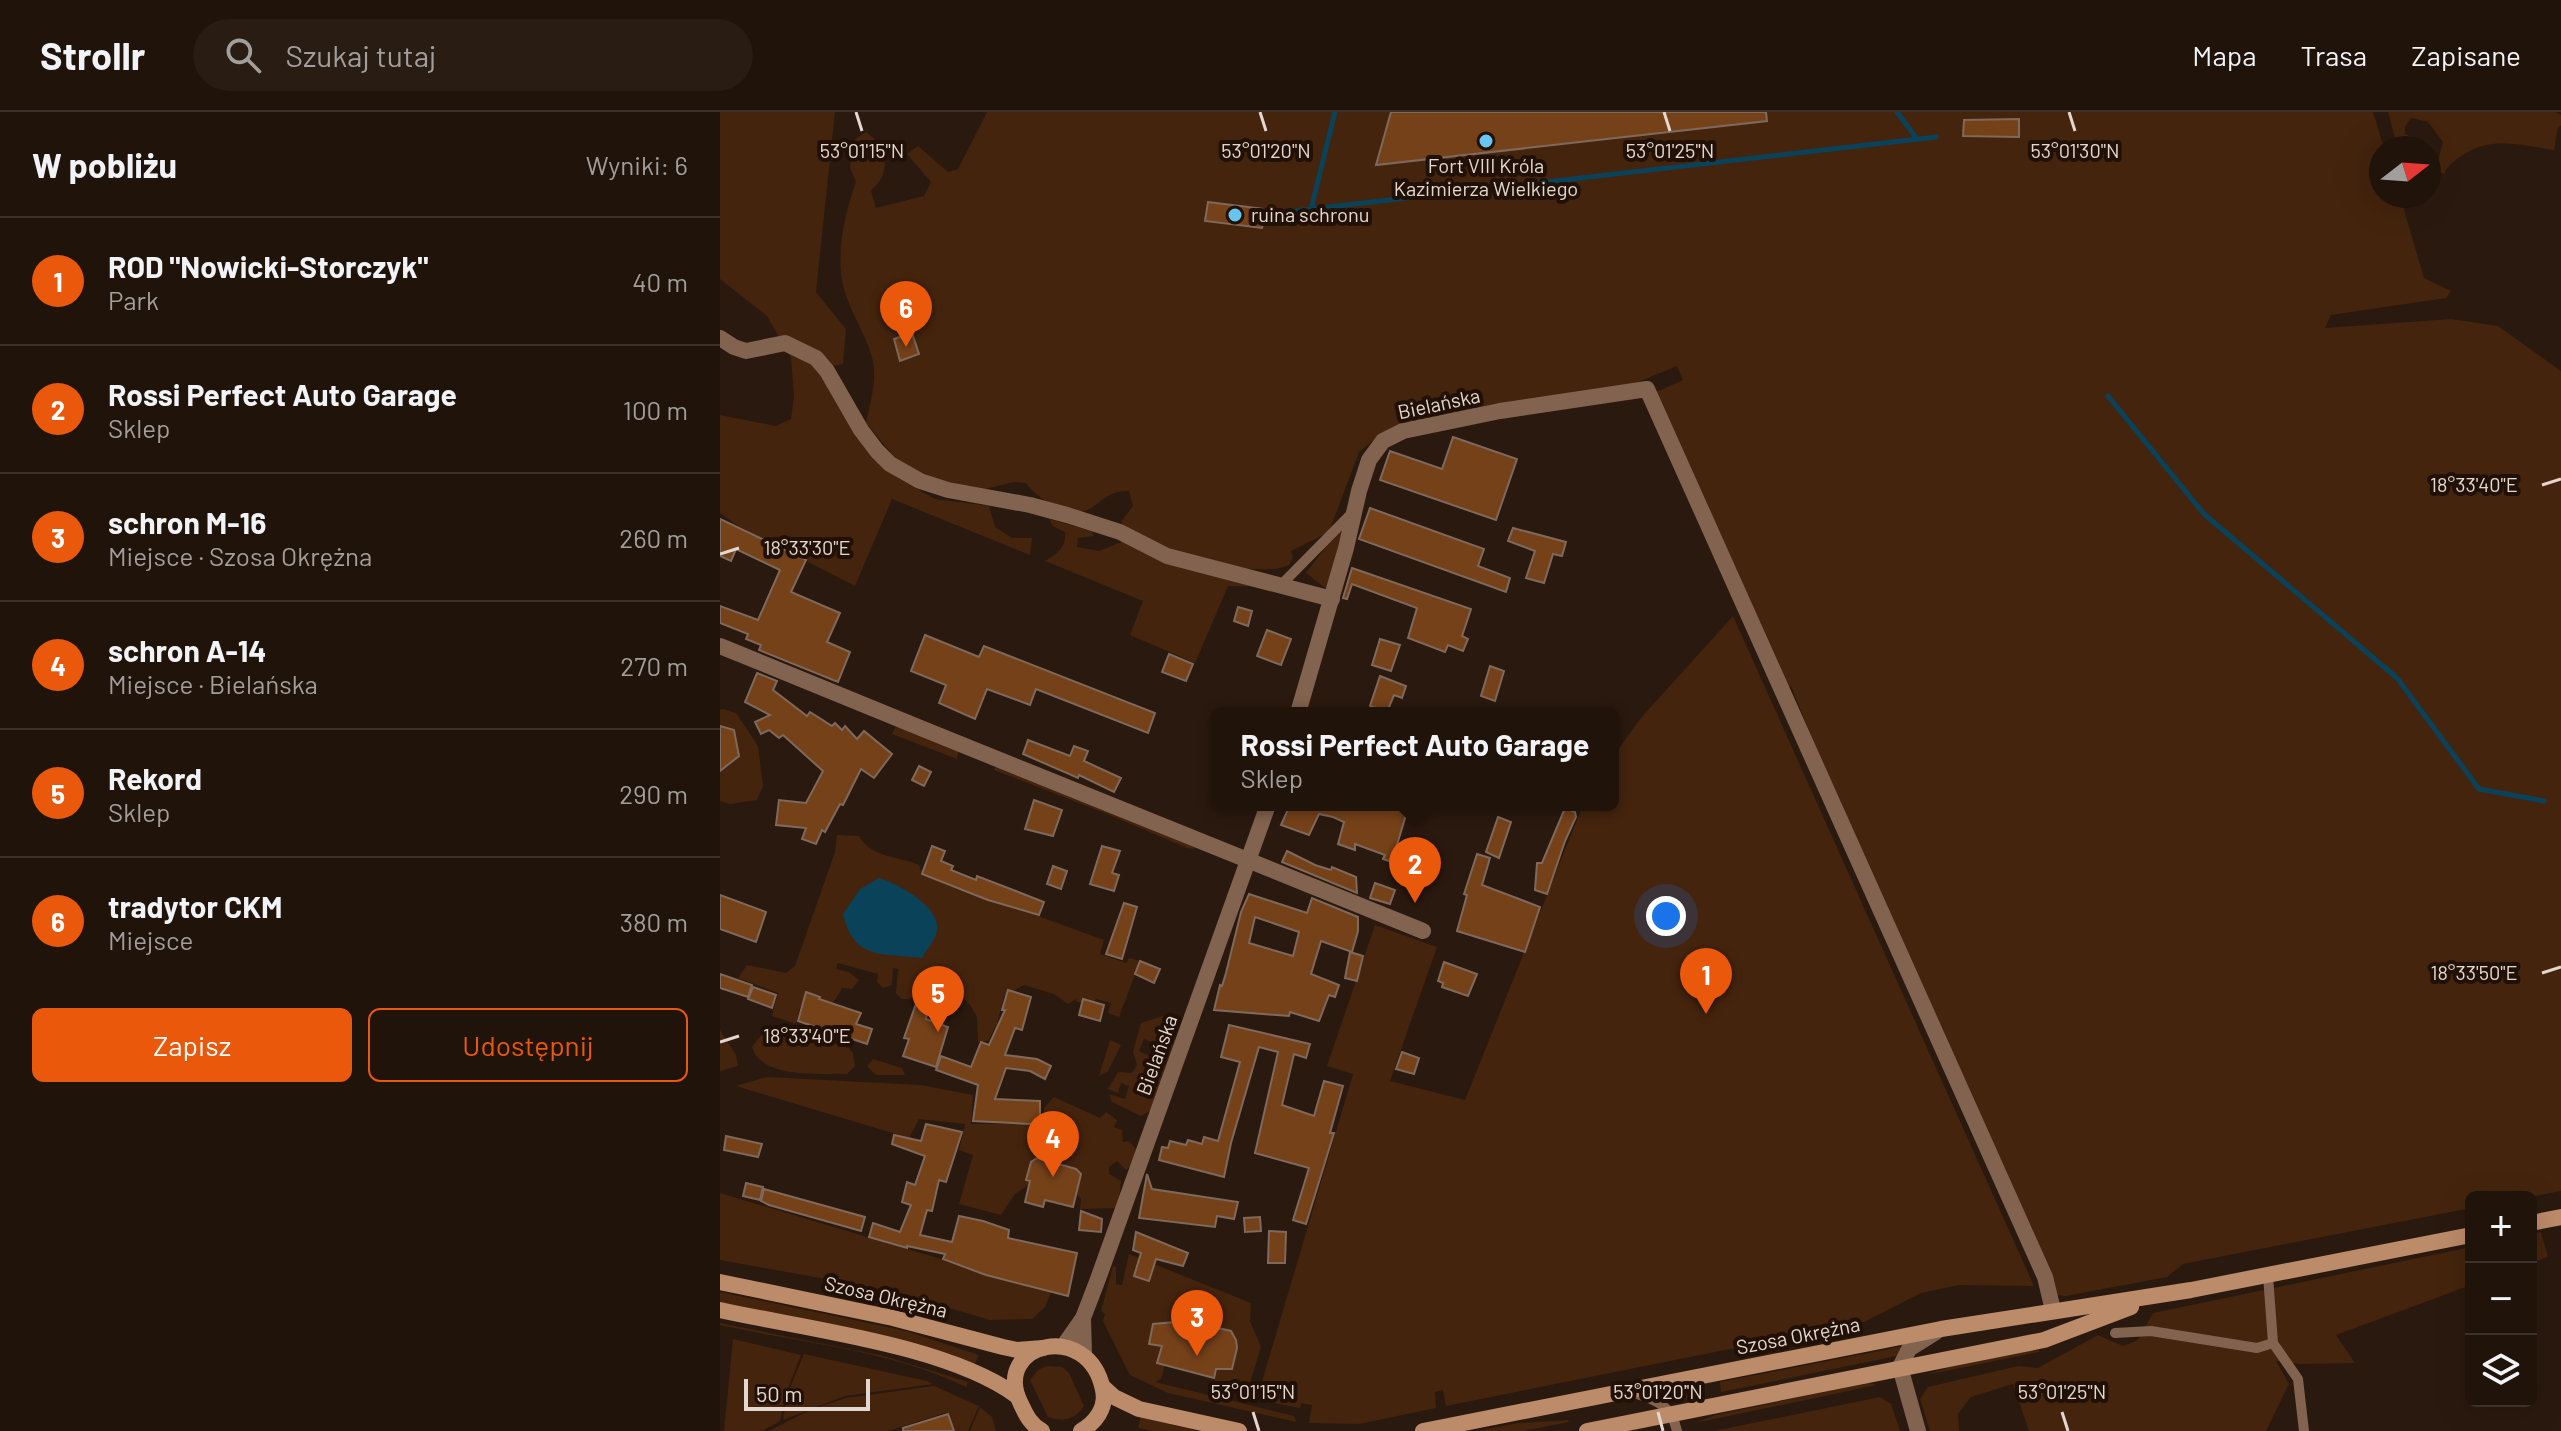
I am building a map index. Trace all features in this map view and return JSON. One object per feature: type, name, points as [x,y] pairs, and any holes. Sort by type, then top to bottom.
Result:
[{"type":"street","points":[[720,338],[746,351],[785,343],[816,358],[877,451],[896,469],[920,481],[948,490],[1067,515],[1120,532],[1167,556],[1332,599]]},
{"type":"street","name":"Bielańska","points":[[1300,707],[1332,599],[1354,510],[1375,449],[1392,434],[1500,411],[1647,389],[2038,1263],[2053,1310]]},
{"type":"street","points":[[720,646],[1423,931]]},
{"type":"street","name":"Bielańska","points":[[1064,1345],[1083,1318],[1266,811]]},
{"type":"street","points":[[2537,1222],[2561,1217]]},
{"type":"street","name":"Szosa Okrężna","points":[[1423,1431],[1941,1329],[2183,1292],[2465,1236]]},
{"type":"street","name":"Szosa Okrężna","points":[[720,1282],[907,1321],[1017,1350],[1064,1345]]},
{"type":"street","name":"Szosa Okrężna","points":[[1587,1431],[2057,1336],[2117,1311],[2183,1292]]},
{"type":"street","points":[[720,1310],[935,1358],[981,1375],[1017,1396]]},
{"type":"street","name":"Bielańska","points":[[1083,1318],[1084,1354]]},
{"type":"street","points":[[1918,1431],[1900,1367],[1909,1349],[1941,1329]]},
{"type":"street","points":[[1064,1345],[1084,1354],[1100,1382],[1114,1397],[1139,1409],[1239,1431]]},
{"type":"street","points":[[1042,1431],[1029,1424],[1013,1381],[1028,1355],[1043,1348]]},
{"type":"street","points":[[1090,1430],[1101,1409],[1100,1382]]},
{"type":"lane","points":[[1281,585],[1354,510]]},
{"type":"lane","points":[[2268,1276],[2273,1343],[2298,1379],[2304,1431]]},
{"type":"lane","points":[[2115,1333],[2151,1331],[2257,1348],[2273,1343]]},
{"type":"lane","points":[[1626,1390],[1663,1405],[1673,1414],[1677,1431]]},
{"type":"shaded area","points":[[720,112],[835,112],[816,292],[846,329],[843,364],[833,366],[816,349],[816,369],[852,425],[891,474],[935,499],[989,506],[995,527],[1012,538],[1032,538],[1030,555],[892,499],[855,586],[738,526],[720,513],[720,415],[776,426],[791,419],[794,397],[791,358],[767,316],[720,279]]},
{"type":"shaded area","points":[[987,112],[2373,112],[2380,136],[2369,136],[2369,208],[2404,208],[2424,278],[2451,291],[2446,298],[2331,315],[2325,328],[2451,319],[2498,326],[2561,371],[2561,1191],[2537,1196],[2537,1191],[2465,1191],[2465,1209],[2183,1264],[2167,1277],[2066,1296],[2057,1295],[1825,771],[1791,686],[1785,688],[1656,392],[1683,380],[1677,366],[1631,385],[1385,431],[1359,452],[1329,532],[1291,551],[1293,557],[1289,565],[1253,569],[1201,560],[1151,542],[1121,522],[1133,506],[1129,491],[1114,493],[1089,509],[1075,511],[1051,504],[1026,483],[1014,482],[981,490],[933,480],[901,465],[866,423],[874,384],[873,361],[846,296],[840,262],[844,227],[856,182],[850,168],[854,140],[866,132],[879,145],[884,156],[885,168],[880,181],[871,191],[876,208],[924,196],[931,182],[907,154],[918,146],[948,172],[958,169]]},
{"type":"shaded area","points":[[2388,112],[2555,112],[2561,115],[2554,150],[2506,143],[2484,146],[2461,156],[2449,165],[2444,174],[2441,172],[2443,142],[2428,122],[2411,118],[2405,127],[2405,134],[2409,136],[2394,136]]},
{"type":"shaded area","points":[[1049,519],[1091,531],[1094,536],[1078,538],[1077,547],[1099,551],[1124,541],[1253,586],[1228,586],[1195,663],[1130,635],[1143,601],[1045,561],[1060,550],[1065,538],[1065,532],[1053,526]]},
{"type":"shaded area","points":[[1343,524],[1328,590],[1306,573]]},
{"type":"shaded area","points":[[1733,616],[2034,1286],[1959,1285],[1921,1293],[1864,1322],[1446,1406],[1443,1390],[1435,1392],[1436,1408],[1359,1424],[1309,1423],[1312,1405],[1301,1403],[1300,1408],[1259,1400],[1353,1074],[1327,1066],[1375,925],[1437,947],[1390,1081],[1465,1100],[1581,811],[1619,811],[1619,749],[1640,719]]},
{"type":"shaded area","points":[[720,710],[736,713],[758,746],[763,786],[757,800],[730,804],[720,801]]},
{"type":"shaded area","points":[[897,725],[959,750],[957,759],[892,734]]},
{"type":"shaded area","points":[[996,766],[1194,846],[1195,849],[994,770]]},
{"type":"shaded area","points":[[837,835],[859,836],[871,849],[919,865],[922,874],[1104,940],[1100,954],[1126,963],[1129,958],[1140,961],[1119,1017],[1108,1013],[1111,1003],[1083,999],[1082,1003],[1075,1001],[1078,998],[1068,1004],[1054,994],[1024,985],[1004,996],[997,1024],[988,1041],[978,1042],[977,1017],[948,981],[934,982],[931,988],[909,999],[902,999],[896,993],[898,969],[893,968],[892,985],[883,988],[877,982],[878,974],[838,963],[836,969],[849,972],[859,980],[852,989],[842,988],[834,1001],[825,1007],[800,1007],[796,1024],[772,1016],[778,993],[738,978],[747,965],[786,973],[795,966],[835,852]]},
{"type":"shaded area","points":[[1163,1016],[1169,1037],[1175,1040],[1150,1111],[1141,1116],[1112,1102],[1109,1094],[1125,1099],[1129,1086],[1121,1083],[1118,1093],[1108,1089],[1118,1072],[1132,1073],[1137,1065],[1133,1052],[1141,1023]],"holes":[[[1144,1039],[1165,1047],[1159,1060],[1139,1051]]]},
{"type":"shaded area","points":[[783,1027],[849,1048],[855,1066],[847,1074],[822,1074],[793,1072],[767,1065],[752,1047],[765,1033]]},
{"type":"shaded area","points":[[720,1030],[736,1055],[738,1066],[720,1071]]},
{"type":"shaded area","points":[[1110,1040],[1121,1045],[1108,1071],[1099,1076]]},
{"type":"shaded area","points":[[873,1059],[902,1068],[905,1075],[876,1075],[867,1066]]},
{"type":"shaded area","points":[[767,1077],[921,1085],[973,1095],[971,1124],[1019,1124],[1044,1120],[1044,1108],[1054,1097],[1100,1118],[1106,1112],[1117,1120],[1114,1127],[1122,1130],[1123,1142],[1129,1141],[1137,1150],[1133,1164],[1126,1170],[1117,1161],[1109,1167],[1109,1174],[1121,1181],[1118,1208],[1080,1209],[1081,1199],[1076,1193],[1033,1182],[1015,1194],[1001,1215],[959,1204],[973,1155],[959,1150],[965,1124],[919,1119],[909,1138],[736,1086]]},
{"type":"shaded area","points":[[720,1193],[1051,1292],[1045,1307],[1032,1319],[990,1320],[892,1291],[720,1260]]},
{"type":"shaded area","points":[[2541,1232],[2548,1257],[2537,1261],[2537,1233]]},
{"type":"shaded area","points":[[2465,1248],[2465,1287],[2336,1335],[2355,1363],[2276,1361],[2289,1384],[2266,1431],[2029,1431],[2013,1384],[1971,1397],[1958,1414],[1959,1431],[1930,1431],[1920,1399],[1928,1387],[2018,1366],[2038,1368],[2098,1335],[2123,1346],[2138,1340],[2153,1313]]},
{"type":"shaded area","points":[[1129,1254],[1251,1303],[1250,1321],[1261,1347],[1248,1389],[1165,1365],[1161,1379],[1155,1382],[1294,1416],[1296,1422],[1168,1393],[1130,1375],[1103,1321],[1105,1314],[1101,1311],[1113,1266],[1116,1267],[1116,1284],[1122,1285]]},
{"type":"shaded area","points":[[720,1292],[906,1331],[979,1355],[974,1365],[720,1303]]},
{"type":"shaded area","points":[[720,1323],[884,1356],[968,1382],[966,1387],[937,1374],[877,1356]]},
{"type":"shaded area","points":[[733,1339],[801,1355],[785,1396],[780,1421],[762,1431],[724,1431]]},
{"type":"shaded area","points":[[1904,1346],[1897,1356],[1721,1392],[1720,1382]]},
{"type":"shaded area","points":[[2039,1349],[2039,1352],[1926,1375],[1950,1367]]},
{"type":"shaded area","points":[[804,1354],[933,1384],[845,1396],[783,1420],[787,1395]]},
{"type":"shaded area","points":[[1046,1366],[1062,1367],[1069,1373],[1084,1406],[1073,1417],[1048,1417],[1030,1380]]},
{"type":"shaded area","points":[[1868,1383],[1877,1385],[1695,1423],[1715,1415]]},
{"type":"shaded area","points":[[934,1386],[979,1406],[968,1431],[954,1431],[948,1412],[888,1431],[769,1431],[810,1410],[846,1398]]},
{"type":"shaded area","points":[[1698,1388],[1700,1396],[1674,1402],[1660,1395]]},
{"type":"shaded area","points":[[1880,1397],[1891,1404],[1900,1431],[1714,1431]]},
{"type":"shaded area","points":[[980,1407],[992,1417],[996,1431],[970,1431]]},
{"type":"shaded area","points":[[1141,1417],[1198,1431],[1138,1428]]},
{"type":"shaded area","points":[[1568,1420],[1523,1431],[1478,1431],[1518,1423]]},
{"type":"water","points":[[879,878],[916,897],[932,913],[937,930],[922,958],[872,952],[854,940],[848,929],[843,914],[860,889]]},
{"type":"building","name":"Fort VIII Króla Kazimierza Wielkiego","points":[[1391,112],[1766,112],[1767,121],[1376,165]]},
{"type":"building","points":[[2019,119],[2019,137],[1963,136],[1964,120]]},
{"type":"building","name":"ruina schronu","points":[[1208,202],[1265,209],[1262,228],[1205,221]]},
{"type":"building","points":[[912,333],[919,354],[900,361],[894,339]]},
{"type":"building","points":[[1453,437],[1517,459],[1496,520],[1380,480],[1390,451],[1442,469]]},
{"type":"building","points":[[1370,508],[1484,549],[1478,566],[1510,578],[1506,592],[1359,539]]},
{"type":"building","points":[[720,519],[806,560],[791,592],[840,613],[827,642],[850,652],[838,682],[759,650],[761,645],[746,639],[748,634],[720,623],[720,606],[758,620],[780,570],[736,549],[731,561],[720,556]]},
{"type":"building","points":[[1513,528],[1566,542],[1562,556],[1553,554],[1544,583],[1526,578],[1535,551],[1508,541]]},
{"type":"building","points":[[1352,568],[1471,609],[1462,636],[1468,639],[1463,651],[1448,645],[1445,652],[1408,638],[1417,608],[1352,584],[1347,599],[1343,598]]},
{"type":"building","points":[[1238,607],[1252,611],[1248,626],[1234,621]]},
{"type":"building","points":[[1267,630],[1291,639],[1281,665],[1257,656]]},
{"type":"building","points":[[925,635],[979,657],[984,646],[1155,713],[1148,733],[1036,689],[1030,705],[987,689],[975,719],[939,703],[946,685],[911,671]]},
{"type":"building","points":[[1380,639],[1400,645],[1391,671],[1372,665]]},
{"type":"building","points":[[1169,654],[1193,664],[1186,681],[1162,672]]},
{"type":"building","points":[[1490,666],[1504,671],[1495,701],[1481,696]]},
{"type":"building","points":[[757,673],[777,681],[773,690],[807,716],[810,712],[832,726],[835,723],[842,730],[845,726],[857,739],[864,731],[892,754],[874,778],[861,769],[843,805],[840,804],[825,832],[822,830],[816,844],[802,839],[806,828],[776,825],[779,800],[806,803],[823,771],[783,735],[779,738],[769,730],[761,734],[755,722],[770,715],[745,702]]},
{"type":"building","points":[[1380,676],[1406,686],[1402,698],[1394,695],[1389,707],[1370,706]]},
{"type":"building","points":[[720,726],[734,730],[739,756],[720,771]]},
{"type":"building","points":[[1028,740],[1070,756],[1074,746],[1088,751],[1084,761],[1121,778],[1114,792],[1023,754]]},
{"type":"building","points":[[919,766],[931,772],[924,786],[912,780]]},
{"type":"building","points":[[1034,800],[1062,810],[1053,836],[1025,829]]},
{"type":"building","points":[[1287,811],[1407,811],[1396,848],[1428,859],[1423,873],[1383,859],[1385,855],[1355,844],[1355,850],[1338,844],[1344,822],[1333,817],[1319,814],[1309,835],[1281,825]]},
{"type":"building","points":[[1564,811],[1575,812],[1576,817],[1547,894],[1535,890],[1537,863],[1542,863]]},
{"type":"building","points":[[1498,817],[1511,822],[1499,858],[1486,852]]},
{"type":"building","points":[[932,846],[945,851],[941,861],[953,866],[951,870],[976,880],[977,876],[1044,902],[1039,915],[988,900],[922,874]]},
{"type":"building","points":[[1102,846],[1120,851],[1112,873],[1119,875],[1114,891],[1090,884]]},
{"type":"building","points":[[1287,851],[1315,865],[1331,870],[1332,867],[1356,877],[1357,893],[1282,862]]},
{"type":"building","points":[[1477,854],[1490,858],[1482,885],[1540,907],[1525,952],[1457,931],[1467,895],[1464,894]]},
{"type":"building","points":[[1053,866],[1067,871],[1061,889],[1047,884]]},
{"type":"building","points":[[1375,883],[1395,890],[1390,904],[1370,898]]},
{"type":"building","points":[[1249,894],[1307,913],[1312,898],[1358,917],[1352,952],[1321,941],[1311,974],[1339,985],[1335,997],[1329,995],[1319,1021],[1290,1012],[1289,1016],[1214,1010],[1241,912]],"holes":[[[1255,917],[1299,932],[1293,956],[1249,943]]]},
{"type":"building","points":[[720,895],[766,912],[756,942],[720,929]]},
{"type":"building","points":[[1124,903],[1137,907],[1122,959],[1106,954]]},
{"type":"building","points":[[1350,952],[1363,956],[1357,981],[1345,978]]},
{"type":"building","points":[[1140,961],[1160,969],[1154,983],[1135,974]]},
{"type":"building","points":[[1444,962],[1477,974],[1468,996],[1442,987],[1443,983],[1438,981]]},
{"type":"building","points":[[720,974],[752,985],[748,997],[720,988]]},
{"type":"building","points":[[925,978],[933,980],[926,1019],[948,1027],[936,1067],[903,1056],[909,1039],[904,1038]]},
{"type":"building","points":[[753,987],[776,995],[772,1008],[748,999]]},
{"type":"building","points":[[1008,990],[1031,997],[1022,1030],[1015,1028],[1005,1055],[1037,1059],[1051,1066],[1045,1079],[1030,1071],[1006,1068],[995,1099],[1040,1101],[1040,1122],[973,1121],[978,1085],[936,1070],[941,1056],[971,1067],[981,1042],[989,1045],[1005,1010],[1002,1010]]},
{"type":"building","points":[[806,992],[861,1013],[856,1024],[872,1029],[867,1044],[798,1021]]},
{"type":"building","points":[[1083,999],[1104,1005],[1100,1021],[1079,1015]]},
{"type":"building","points":[[1229,1025],[1310,1044],[1306,1058],[1294,1054],[1282,1105],[1314,1116],[1324,1081],[1343,1086],[1330,1133],[1334,1133],[1306,1224],[1293,1220],[1309,1168],[1255,1153],[1278,1052],[1259,1047],[1224,1177],[1159,1160],[1162,1147],[1168,1148],[1170,1141],[1186,1145],[1188,1140],[1202,1144],[1204,1137],[1218,1141],[1240,1062],[1221,1057]]},
{"type":"building","points":[[1402,1052],[1419,1058],[1414,1074],[1396,1069]]},
{"type":"building","points":[[926,1124],[962,1132],[946,1182],[939,1180],[932,1211],[927,1210],[920,1235],[952,1242],[959,1216],[1009,1230],[1008,1238],[1077,1253],[1068,1296],[986,1275],[943,1259],[945,1254],[907,1248],[869,1237],[873,1223],[900,1232],[911,1205],[902,1202],[907,1182],[915,1185],[925,1156],[892,1144],[894,1135],[921,1141]]},
{"type":"building","points":[[726,1136],[762,1144],[758,1157],[724,1150]]},
{"type":"building","points":[[1037,1158],[1076,1169],[1081,1174],[1073,1207],[1045,1200],[1043,1207],[1025,1202],[1030,1181],[1026,1180],[1031,1162]]},
{"type":"building","points":[[1147,1174],[1152,1189],[1238,1202],[1234,1219],[1217,1216],[1215,1227],[1139,1218]]},
{"type":"building","points":[[746,1183],[763,1187],[760,1200],[743,1196]]},
{"type":"building","points":[[764,1189],[865,1217],[861,1231],[769,1205],[761,1201]]},
{"type":"building","points":[[1081,1211],[1102,1219],[1101,1232],[1079,1230]]},
{"type":"building","points":[[1260,1217],[1261,1231],[1245,1232],[1244,1218]]},
{"type":"building","points":[[1269,1231],[1286,1232],[1285,1263],[1268,1263]]},
{"type":"building","points":[[1136,1232],[1188,1253],[1183,1266],[1156,1259],[1149,1281],[1134,1276],[1141,1253],[1133,1250]]},
{"type":"building","points":[[1187,1321],[1231,1331],[1237,1348],[1232,1369],[1216,1369],[1214,1378],[1157,1363],[1162,1346],[1149,1344],[1153,1324]]},
{"type":"building","points":[[948,1414],[954,1431],[903,1431],[903,1428]]},
{"type":"waterway","points":[[1311,209],[1335,112]]},
{"type":"waterway","points":[[1897,112],[1917,139]]},
{"type":"waterway","points":[[1294,211],[1936,137]]},
{"type":"waterway","points":[[2108,396],[2204,514],[2397,678],[2479,789],[2544,801]]},
{"type":"place","name":"Fort VIII Króla Kazimierza Wielkiego","points":[[1486,141]]},
{"type":"place","name":"ruina schronu","points":[[1235,215]]},
{"type":"place","name":"tradytor CKM","points":[[906,347]]},
{"type":"place","name":"Rossi Perfect Auto Garage","points":[[1415,903]]},
{"type":"place","name":"ROD \"Nowicki-Storczyk\"","points":[[1706,1014]]},
{"type":"place","name":"Rekord","points":[[938,1032]]},
{"type":"place","name":"schron A-14","points":[[1053,1177]]},
{"type":"place","name":"schron M-16","points":[[1197,1356]]}]
